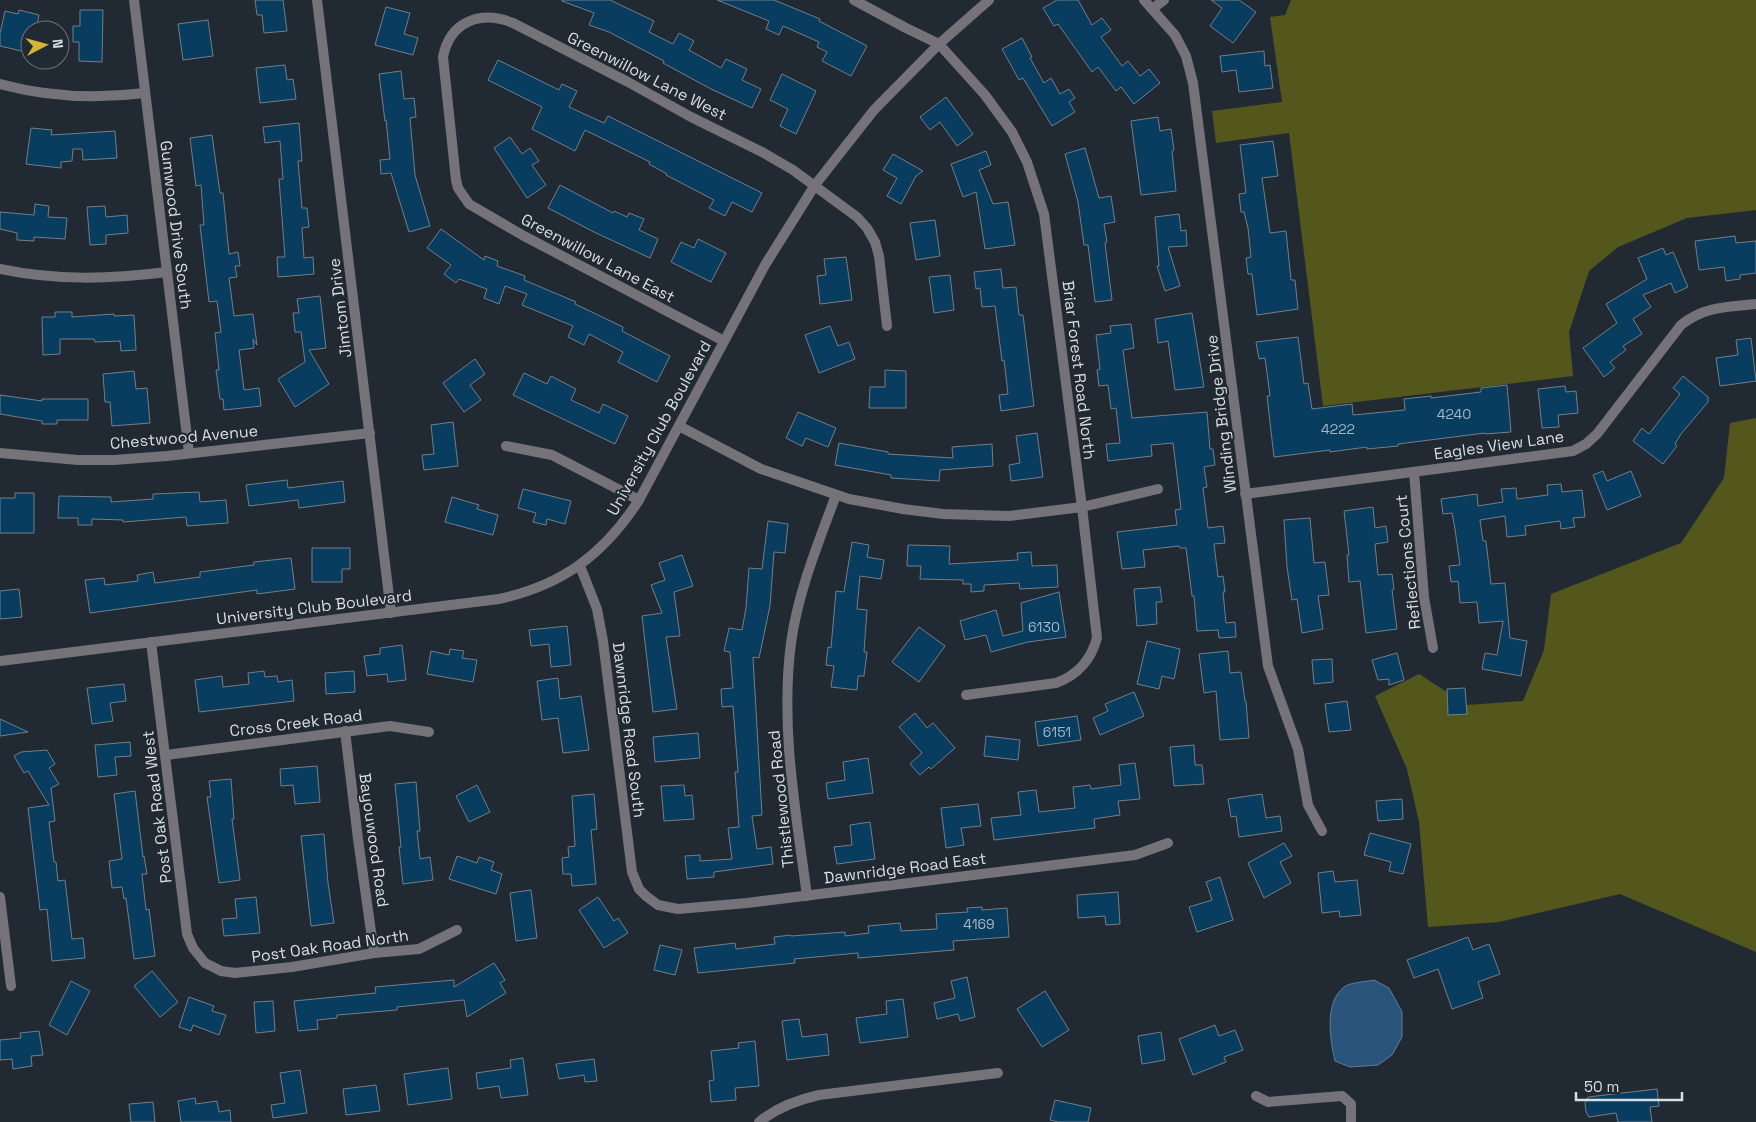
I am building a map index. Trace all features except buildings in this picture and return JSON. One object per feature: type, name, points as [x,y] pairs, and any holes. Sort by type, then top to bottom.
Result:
[{"type":"street","name":"Gumwood Drive South","points":[[134,0],[189,453]]},
{"type":"street","name":"Jimtom Drive","points":[[317,0],[391,612]]},
{"type":"street","points":[[854,0],[940,44]]},
{"type":"street","name":"University Club Boulevard","points":[[0,661],[499,599],[519,595],[538,588],[580,566],[603,548],[624,524],[639,500],[765,265],[815,185],[874,110],[940,44],[989,0]]},
{"type":"street","name":"Winding Bridge Drive","points":[[1144,0],[1175,35],[1186,56],[1193,83],[1268,666],[1298,749],[1308,805],[1322,831]]},
{"type":"street","points":[[1152,9],[1164,0]]},
{"type":"street","name":"Greenwillow Lane West","points":[[462,196],[456,180],[443,57],[444,48],[451,35],[470,20],[481,18],[502,19],[762,152],[815,185],[857,217],[867,228],[875,242],[879,256],[887,326]]},
{"type":"street","name":"Briar Forest Road North","points":[[940,44],[985,95],[1012,132],[1027,162],[1044,214],[1097,638],[1094,649],[1082,667],[1064,680],[1056,683],[966,695]]},
{"type":"street","points":[[0,84],[55,96],[115,97],[145,93]]},
{"type":"street","name":"Greenwillow Lane East","points":[[462,196],[469,204],[524,236],[724,341]]},
{"type":"street","points":[[0,269],[38,276],[86,278],[129,277],[168,272]]},
{"type":"street","name":"Eagles View Lane","points":[[1245,494],[1573,451],[1586,444],[1596,434],[1681,326],[1698,314],[1721,308],[1756,304]]},
{"type":"street","points":[[679,426],[761,469],[836,495],[903,509],[943,514],[992,516],[1082,507],[1158,489]]},
{"type":"street","name":"Chestwood Avenue","points":[[0,453],[87,460],[114,460],[370,433]]},
{"type":"street","points":[[506,446],[552,455],[639,500]]},
{"type":"street","name":"Reflections Court","points":[[1414,472],[1424,597],[1433,648]]},
{"type":"street","name":"Thistlewood Road","points":[[807,896],[788,759],[788,684],[791,643],[799,602],[807,573],[836,495]]},
{"type":"street","name":"Dawnridge Road South","points":[[580,566],[597,609],[603,641],[632,872],[639,889],[646,896]]},
{"type":"street","name":"Post Oak Road West","points":[[151,642],[187,934],[193,948],[205,963]]},
{"type":"street","name":"Cross Creek Road","points":[[166,755],[390,726],[428,732]]},
{"type":"street","name":"Bayouwood Road","points":[[345,732],[374,953]]},
{"type":"street","name":"Dawnridge Road East","points":[[646,896],[658,905],[678,908],[747,903],[1135,855],[1168,843]]},
{"type":"street","points":[[0,897],[11,986]]},
{"type":"street","name":"Post Oak Road North","points":[[205,963],[221,971],[235,973],[292,967],[374,953],[418,949],[457,930]]},
{"type":"street","points":[[759,1122],[779,1108],[805,1098],[998,1073]]},
{"type":"street","points":[[1256,1096],[1268,1102],[1342,1096],[1351,1104],[1351,1122]]},
{"type":"shaded area","points":[[1291,0],[1756,0],[1756,210],[1687,218],[1618,247],[1589,271],[1569,332],[1573,376],[1323,406],[1289,133],[1216,143],[1212,111],[1282,102],[1270,17],[1285,15]]},
{"type":"shaded area","points":[[1756,418],[1756,952],[1620,894],[1499,922],[1428,927],[1419,822],[1407,769],[1375,696],[1419,674],[1467,705],[1523,701],[1544,650],[1551,594],[1681,543],[1724,478],[1730,423]]},
{"type":"water","points":[[1374,980],[1389,988],[1402,1012],[1402,1037],[1392,1055],[1378,1065],[1350,1067],[1335,1061],[1330,1032],[1333,1002],[1347,985]]}]
